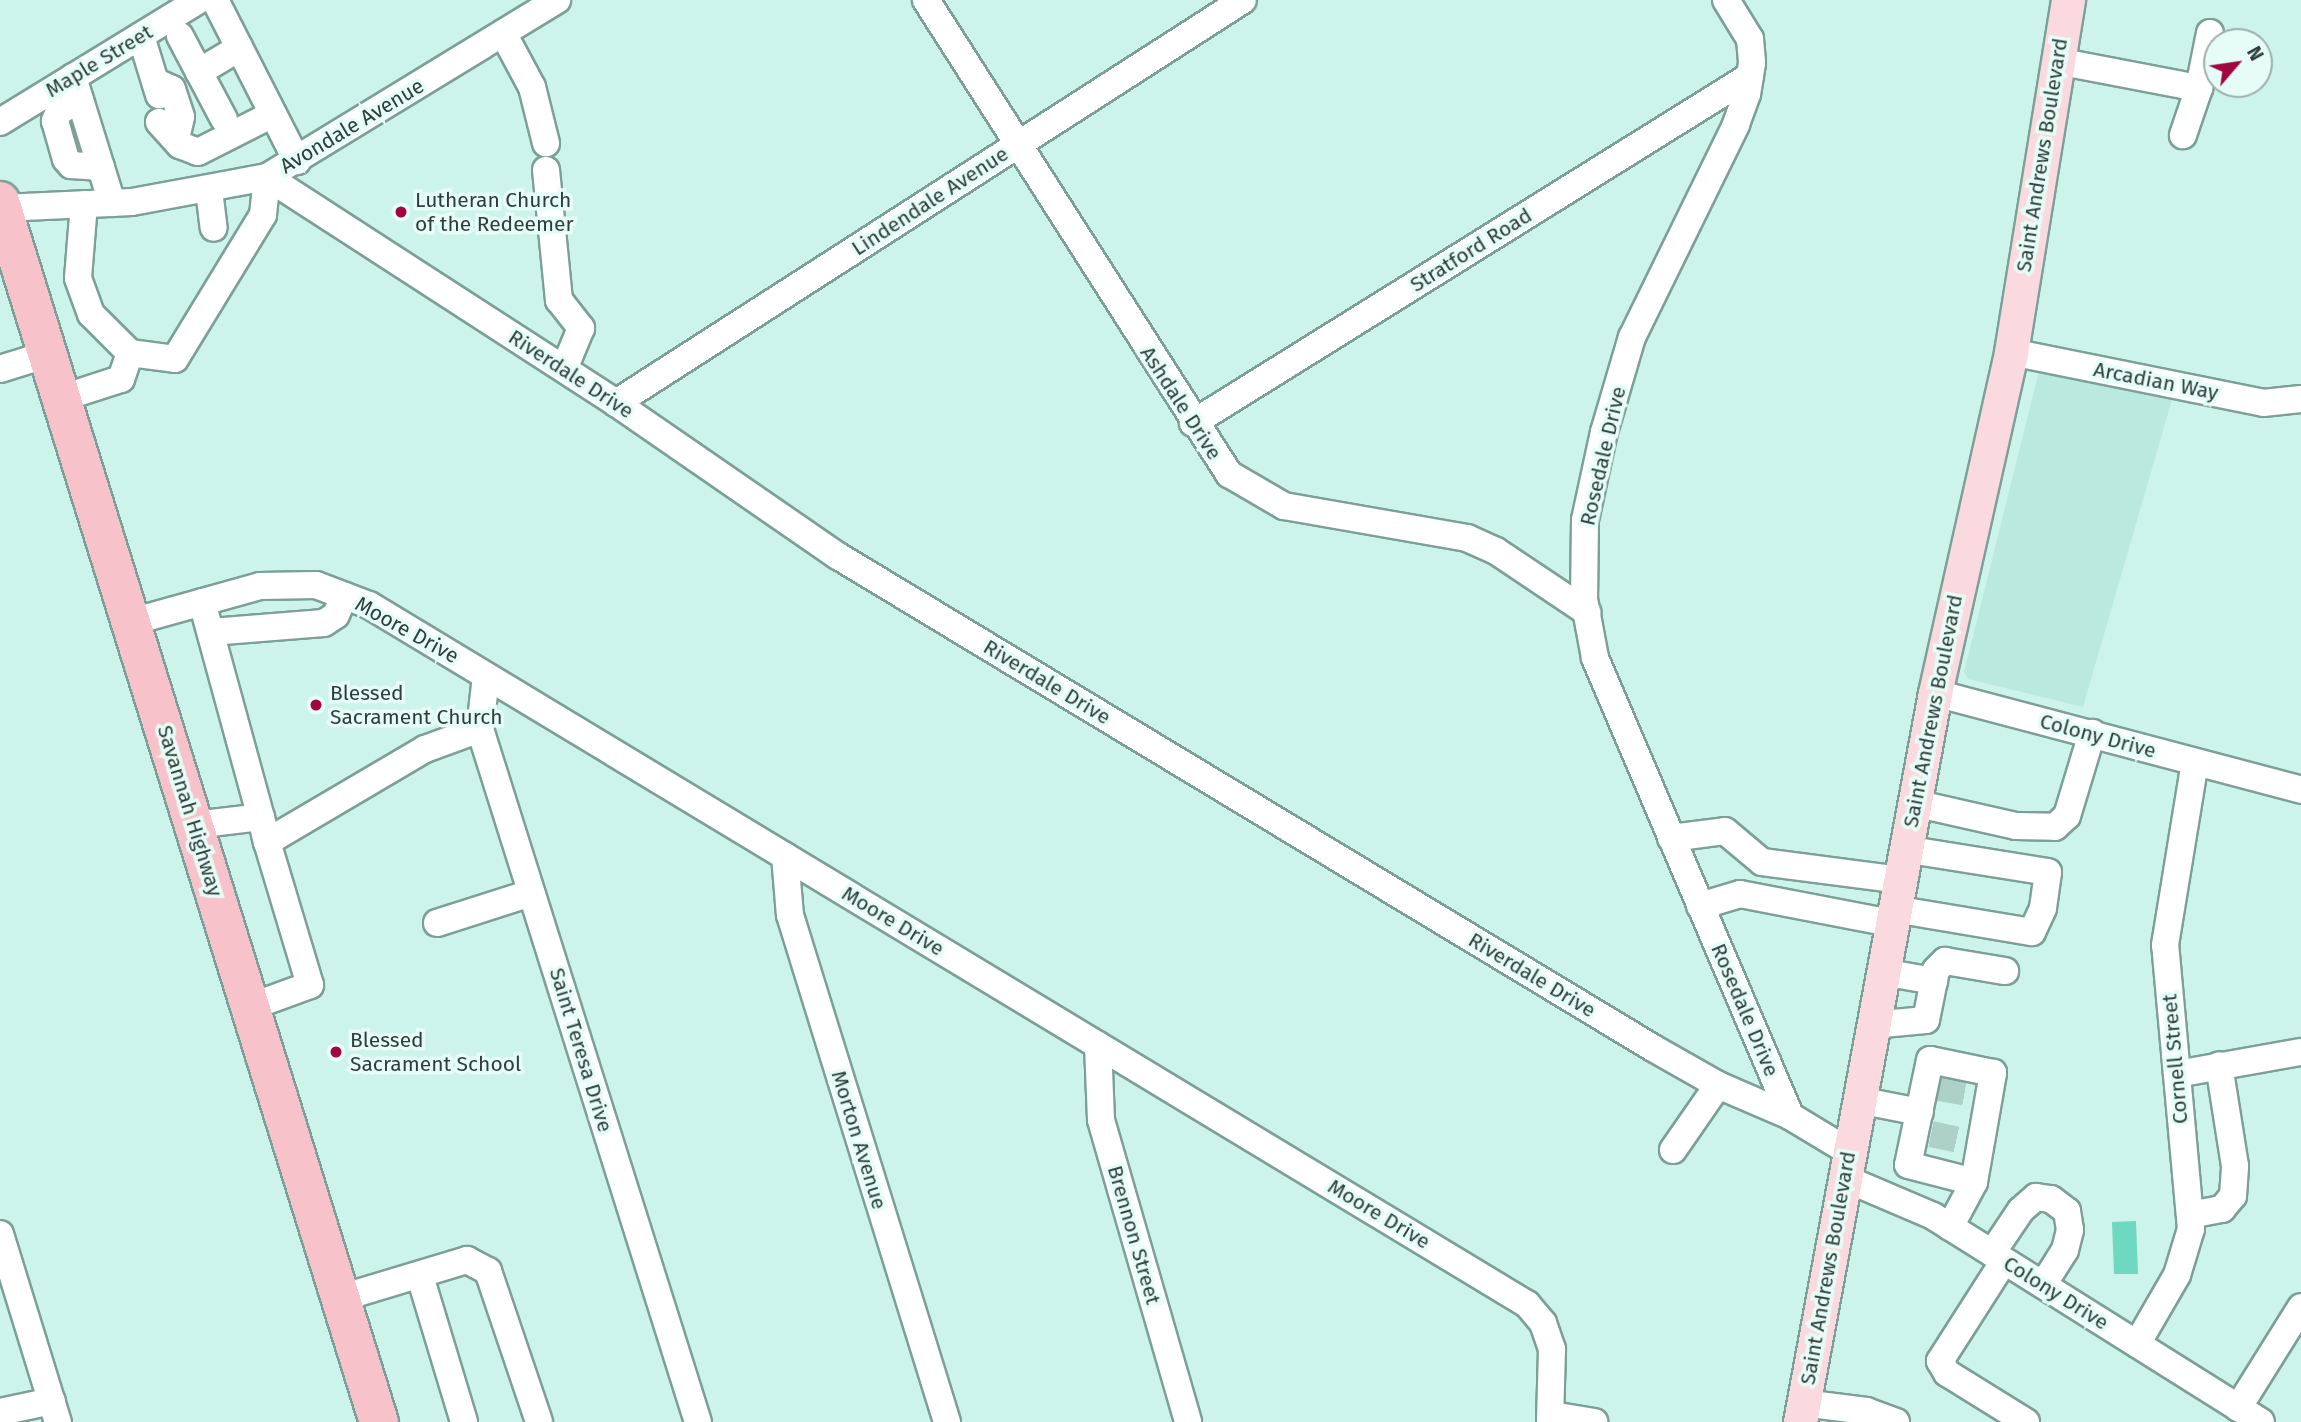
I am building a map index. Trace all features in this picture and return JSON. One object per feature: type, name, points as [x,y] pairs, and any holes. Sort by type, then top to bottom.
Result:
[{"type":"highway","name":"Savannah Highway","points":[[1,204],[379,1422]]},
{"type":"main road","name":"Saint Andrews Boulevard","points":[[1802,1413],[1935,693],[2011,352],[2068,0]]},
{"type":"street","name":"Maple Street","points":[[0,122],[77,88],[141,36],[199,0]]},
{"type":"street","points":[[215,0],[297,161]]},
{"type":"street","name":"Avondale Avenue","points":[[1,204],[112,203],[209,190],[267,177],[557,0]]},
{"type":"street","name":"Ashdale Drive","points":[[926,0],[1214,456],[1246,488],[1284,506],[1467,538],[1496,551],[1587,612]]},
{"type":"street","name":"Lindendale Avenue","points":[[617,403],[1243,0]]},
{"type":"street","name":"Rosedale Drive","points":[[1726,0],[1749,38],[1750,76],[1736,125],[1632,337],[1604,432],[1585,520],[1587,612],[1595,659],[1790,1116]]},
{"type":"street","points":[[503,33],[532,87],[546,143]]},
{"type":"street","points":[[141,36],[162,109],[180,145],[198,152],[273,114]]},
{"type":"street","points":[[180,36],[224,119]]},
{"type":"street","points":[[199,72],[239,48]]},
{"type":"street","points":[[2057,61],[2199,88]]},
{"type":"street","points":[[2183,135],[2203,68]]},
{"type":"street","name":"Stratford Road","points":[[1193,423],[1750,76]]},
{"type":"street","points":[[77,88],[112,203]]},
{"type":"street","points":[[546,170],[559,300],[581,328],[564,369]]},
{"type":"street","points":[[84,204],[78,278],[91,314],[130,353],[175,359],[263,215],[267,177]]},
{"type":"street","name":"Riverdale Drive","points":[[267,177],[617,403],[838,556],[1718,1085],[1790,1116],[1846,1165]]},
{"type":"street","points":[[209,190],[214,228]]},
{"type":"street","name":"Arcadian Way","points":[[2011,352],[2263,403],[2301,399]]},
{"type":"street","points":[[62,398],[121,379],[130,353]]},
{"type":"street","points":[[0,369],[48,354]]},
{"type":"street","name":"Moore Drive","points":[[131,622],[260,586],[316,585],[369,605],[1527,1304],[1543,1323],[1552,1349],[1551,1419],[1594,1422]]},
{"type":"street","points":[[211,632],[324,623],[336,615],[344,596]]},
{"type":"street","points":[[202,602],[310,985],[250,1006]]},
{"type":"street","name":"Saint Teresa Drive","points":[[486,676],[480,729],[689,1420]]},
{"type":"street","name":"Colony Drive","points":[[1935,693],[2301,790]]},
{"type":"street","points":[[194,825],[264,829],[425,749],[480,729]]},
{"type":"street","points":[[1914,803],[2016,826],[2054,827],[2067,816],[2092,733]]},
{"type":"street","name":"Cornell Street","points":[[2137,1344],[2177,1275],[2187,1249],[2190,1215],[2165,945],[2195,762]]},
{"type":"street","points":[[1671,838],[1724,831],[1762,862],[1898,890],[2032,932],[2043,908],[2048,872],[1898,890],[1740,894],[1700,906]]},
{"type":"street","name":"Morton Avenue","points":[[785,856],[790,915],[947,1422]]},
{"type":"street","points":[[437,923],[531,893]]},
{"type":"street","points":[[1872,1025],[1926,1020],[1936,970],[1945,961],[2005,971]]},
{"type":"street","points":[[1882,972],[1934,981]]},
{"type":"street","name":"Brennon Street","points":[[1098,1045],[1101,1120],[1188,1422]]},
{"type":"street","points":[[2177,1074],[2300,1052]]},
{"type":"street","points":[[1950,1227],[1974,1182],[1972,1143],[1981,1096],[1993,1073],[1930,1060],[1932,1087],[1908,1166],[1974,1182]]},
{"type":"street","points":[[2190,1215],[2230,1205],[2235,1166],[2219,1066]]},
{"type":"street","points":[[1673,1150],[1718,1085]]},
{"type":"street","points":[[1858,1100],[1922,1125]]},
{"type":"street","name":"Colony Drive","points":[[1846,1165],[1950,1227],[2260,1422]]},
{"type":"street","points":[[2026,1422],[1947,1373],[1940,1362],[2021,1210],[2036,1197],[2051,1199],[2067,1211],[2070,1230],[2065,1250],[2043,1285]]},
{"type":"street","points":[[0,1234],[55,1411],[0,1412]]},
{"type":"street","points":[[341,1298],[420,1276],[467,1259],[488,1271],[539,1422]]},
{"type":"street","points":[[420,1276],[464,1422]]},
{"type":"street","points":[[2238,1408],[2301,1307]]},
{"type":"street","points":[[1802,1413],[1866,1411],[1896,1422]]},
{"type":"shaded area","points":[[2040,367],[2174,393],[2083,707],[1968,679],[1964,672]]},
{"type":"shaded area","points":[[2136,1221],[2138,1274],[2114,1274],[2112,1222]]},
{"type":"tunnel","points":[[1939,1088],[1973,1094]]},
{"type":"tunnel","points":[[1931,1134],[1963,1141]]},
{"type":"place","name":"Lutheran Church of the Redeemer","points":[[401,212]]},
{"type":"place","name":"Blessed Sacrament Church","points":[[316,705]]},
{"type":"place","name":"Blessed Sacrament School","points":[[336,1052]]}]
